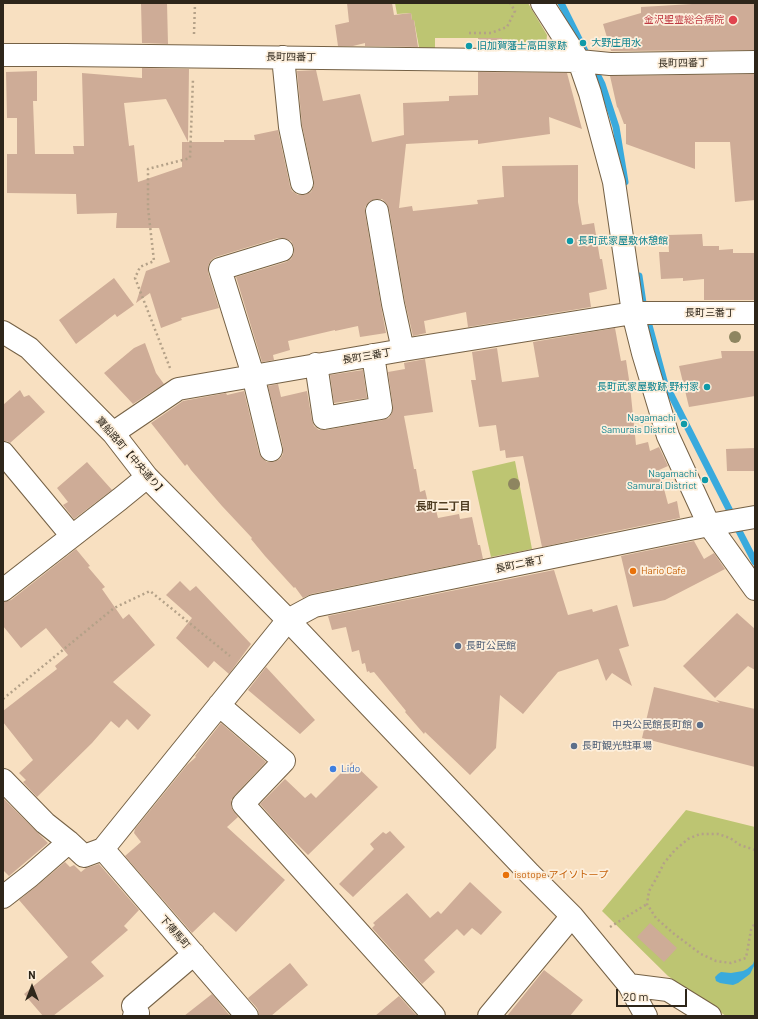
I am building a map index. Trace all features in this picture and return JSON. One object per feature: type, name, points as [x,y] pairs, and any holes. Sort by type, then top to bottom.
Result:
[{"type":"street","points":[[542,3],[579,61],[590,93],[614,182],[633,313],[643,353],[668,436],[709,524],[755,589]]},
{"type":"street","name":"長町四番丁","points":[[3,55],[579,61],[610,64],[755,62]]},
{"type":"street","points":[[283,57],[290,127],[302,183]]},
{"type":"street","points":[[377,211],[403,350]]},
{"type":"street","points":[[271,450],[253,376],[220,268],[282,250]]},
{"type":"street","name":"長町三番丁","points":[[113,433],[178,389],[316,364],[633,313],[755,313]]},
{"type":"street","name":"寶船路町【中央通り】","points":[[3,332],[29,348],[113,433],[147,477],[288,620],[530,874],[572,916],[630,985],[646,1016]]},
{"type":"street","points":[[316,364],[324,418],[331,417],[381,408],[373,355]]},
{"type":"street","points":[[3,453],[72,536]]},
{"type":"street","points":[[3,590],[147,477]]},
{"type":"street","name":"長町二番丁","points":[[288,620],[314,606],[709,524],[755,517]]},
{"type":"street","points":[[3,780],[45,823],[84,856],[103,849],[288,620]]},
{"type":"street","points":[[219,705],[284,761],[243,804],[434,1016]]},
{"type":"street","points":[[3,897],[69,842]]},
{"type":"street","name":"下傳馬町","points":[[103,849],[247,1016]]},
{"type":"street","points":[[489,1016],[572,916]]},
{"type":"street","points":[[136,1014],[133,1006],[194,954]]},
{"type":"street","points":[[630,985],[668,990],[710,1016]]},
{"type":"path","points":[[178,389],[135,278],[140,267],[154,261],[148,208],[148,169],[190,158],[195,3]]},
{"type":"path","points":[[469,33],[490,33],[507,27],[515,11],[510,3]]},
{"type":"path","points":[[3,699],[114,608],[150,591],[248,670]]},
{"type":"path","points":[[591,939],[647,904],[650,891],[664,863],[674,850],[688,839],[700,834],[718,834],[730,838],[740,845],[755,850]]},
{"type":"path","points":[[647,904],[656,918],[673,934],[702,954],[716,961],[731,963],[746,958],[751,930],[755,923]]},
{"type":"green space","points":[[395,3],[528,3],[547,35],[546,47],[533,54],[502,54],[502,38],[435,38],[435,54],[418,54],[419,47],[414,20],[412,20],[411,13],[397,14]]},
{"type":"green space","points":[[515,461],[532,549],[491,557],[472,471]]},
{"type":"green space","points":[[686,810],[755,827],[755,1016],[726,1016],[668,976],[602,911]]},
{"type":"water","points":[[755,958],[755,964],[750,974],[738,983],[733,985],[716,981],[715,977],[721,972],[731,973],[747,969],[753,964]]},
{"type":"building","points":[[141,3],[167,3],[168,44],[142,43]]},
{"type":"building","points":[[347,3],[392,3],[394,15],[411,13],[412,20],[414,20],[418,47],[365,46],[365,43],[353,46],[338,46],[335,25],[349,22]]},
{"type":"building","points":[[709,3],[755,3],[755,50],[611,51],[603,24],[641,13],[641,7]]},
{"type":"building","points":[[478,38],[502,38],[502,48],[478,47]]},
{"type":"building","points":[[142,68],[189,69],[188,142],[255,140],[254,135],[278,130],[292,191],[298,195],[304,195],[311,192],[314,186],[314,181],[302,125],[297,71],[316,70],[323,101],[360,94],[372,142],[404,135],[403,103],[449,101],[449,96],[478,95],[478,72],[567,73],[582,129],[549,117],[550,134],[478,144],[478,140],[406,144],[399,208],[412,206],[413,211],[478,204],[477,200],[504,197],[502,166],[578,165],[578,202],[582,225],[594,223],[607,289],[589,293],[591,307],[468,327],[466,312],[424,321],[426,333],[413,336],[405,302],[389,209],[382,199],[375,199],[369,202],[365,207],[365,213],[386,333],[360,337],[358,326],[335,330],[288,341],[290,350],[273,355],[274,360],[262,362],[236,277],[286,262],[291,259],[294,253],[294,247],[291,241],[284,238],[278,238],[216,257],[211,260],[208,266],[208,272],[219,308],[181,318],[182,320],[161,328],[150,293],[136,303],[146,271],[170,262],[159,228],[116,228],[117,213],[77,214],[76,194],[7,193],[7,154],[17,154],[17,118],[7,118],[6,72],[37,71],[37,101],[33,101],[35,154],[74,154],[73,146],[84,146],[82,73],[142,78]],"holes":[[[166,99],[188,142],[182,142],[182,167],[138,182],[134,145],[129,146],[124,103]]]},
{"type":"building","points":[[755,74],[755,200],[735,202],[730,142],[695,142],[695,169],[626,144],[626,124],[624,124],[617,107],[610,76]]},
{"type":"building","points":[[702,234],[703,246],[719,246],[719,250],[733,249],[733,253],[755,253],[755,300],[704,300],[704,279],[683,281],[683,278],[661,279],[659,252],[669,252],[668,235]]},
{"type":"building","points":[[114,278],[134,305],[117,317],[115,314],[76,344],[59,320]]},
{"type":"building","points":[[615,328],[621,361],[626,360],[636,445],[648,442],[650,451],[659,447],[668,466],[659,470],[668,504],[677,501],[680,518],[542,547],[523,456],[506,458],[505,450],[500,451],[496,425],[479,427],[471,380],[476,380],[472,352],[497,348],[502,382],[539,377],[533,342]]},
{"type":"building","points":[[145,343],[156,373],[164,384],[133,404],[104,373],[134,348]]},
{"type":"building","points":[[721,351],[755,351],[755,396],[689,407],[679,366],[722,358]]},
{"type":"building","points":[[425,359],[433,412],[404,416],[420,492],[425,490],[429,507],[435,506],[438,518],[459,514],[460,519],[472,517],[478,545],[480,545],[483,559],[311,594],[303,598],[295,587],[294,588],[265,556],[251,539],[252,538],[222,506],[187,464],[185,466],[151,423],[183,401],[244,391],[259,453],[267,462],[274,462],[280,459],[283,454],[283,447],[268,386],[278,384],[281,397],[307,391],[314,426],[319,430],[326,430],[389,418],[393,407],[388,372],[405,369],[404,363]]},
{"type":"building","points":[[363,370],[367,398],[334,403],[330,375]]},
{"type":"building","points":[[20,390],[24,397],[29,395],[45,412],[10,443],[3,441],[3,405]]},
{"type":"building","points":[[755,448],[755,471],[727,471],[726,449]]},
{"type":"building","points":[[87,462],[112,490],[74,519],[63,505],[68,502],[57,488]]},
{"type":"building","points":[[694,541],[704,559],[714,553],[725,569],[665,600],[633,607],[621,556]]},
{"type":"building","points":[[76,549],[90,566],[88,567],[105,587],[102,589],[123,619],[129,614],[155,645],[113,682],[151,715],[138,730],[127,719],[119,728],[111,721],[92,743],[37,797],[23,782],[26,780],[19,773],[33,760],[3,722],[3,711],[57,669],[55,666],[68,655],[46,628],[21,648],[3,626],[3,602],[11,600]]},
{"type":"building","points":[[554,570],[568,615],[592,609],[593,612],[617,605],[629,646],[619,649],[632,686],[612,673],[606,681],[598,659],[558,672],[523,714],[500,695],[496,748],[470,775],[425,732],[424,734],[374,672],[367,672],[365,663],[362,664],[359,650],[352,652],[346,627],[332,630],[328,616]]},
{"type":"building","points":[[180,581],[190,591],[196,586],[251,644],[229,674],[214,661],[208,668],[176,638],[192,618],[166,595]]},
{"type":"building","points":[[737,613],[755,629],[755,670],[748,666],[715,698],[683,666]]},
{"type":"building","points":[[266,667],[315,720],[300,734],[248,690]]},
{"type":"building","name":"中央公民館長町館","points":[[654,687],[720,703],[716,700],[755,709],[755,767],[642,738]]},
{"type":"building","points":[[221,723],[266,762],[231,800],[231,807],[238,817],[227,827],[285,880],[236,932],[214,912],[192,933],[125,856],[141,842],[134,833],[135,829],[187,765],[196,757],[195,756]]},
{"type":"building","points":[[352,762],[378,787],[308,855],[260,804],[285,779],[305,798],[311,793],[316,798]]},
{"type":"building","points":[[3,798],[48,843],[9,876],[3,870]]},
{"type":"building","points":[[390,831],[405,847],[353,897],[339,884],[374,849],[370,844],[383,832],[386,834]]},
{"type":"building","points":[[65,862],[70,867],[74,865],[81,872],[86,868],[99,864],[139,910],[124,926],[128,930],[91,962],[104,976],[53,1016],[43,1016],[24,994],[68,957],[19,900]]},
{"type":"building","points":[[470,882],[502,912],[481,935],[472,928],[464,936],[457,929],[424,960],[435,972],[422,984],[372,928],[375,925],[373,923],[407,893],[430,918],[438,911],[441,914]]},
{"type":"building","points":[[650,923],[677,948],[664,962],[637,937]]},
{"type":"building","points":[[290,963],[308,985],[271,1016],[259,1016],[257,1008],[248,998]]},
{"type":"building","points":[[544,970],[583,1000],[570,1016],[507,1016]]},
{"type":"building","points":[[212,994],[230,1016],[184,1016]]},
{"type":"building","points":[[399,996],[417,1016],[375,1016]]},
{"type":"waterway","points":[[561,3],[587,55]]},
{"type":"waterway","points":[[593,66],[602,84],[616,127],[625,182]]},
{"type":"waterway","points":[[639,276],[643,303],[664,381],[730,511]]},
{"type":"waterway","points":[[738,529],[755,562]]},
{"type":"place","name":"金沢聖霊総合病院","points":[[733,20]]},
{"type":"place","name":"大野庄用水","points":[[583,43]]},
{"type":"place","name":"旧加賀藩士高田家跡","points":[[469,46]]},
{"type":"place","name":"長町武家屋敷休憩館","points":[[570,241]]},
{"type":"place","name":"長町武家屋敷跡 野村家","points":[[707,387]]},
{"type":"place","name":"Nagamachi Samurais District","points":[[684,424]]},
{"type":"place","name":"Nagamachi Samurai District","points":[[705,480]]},
{"type":"place","name":"Hario Cafe","points":[[633,571]]},
{"type":"place","name":"長町公民館","points":[[458,646]]},
{"type":"place","name":"中央公民館長町館","points":[[700,725]]},
{"type":"place","name":"長町観光駐車場","points":[[574,746]]},
{"type":"place","name":"Lido","points":[[333,769]]},
{"type":"place","name":"isotope アイソトープ","points":[[506,875]]},
{"type":"district","name":"長町二丁目","points":[[443,506]]}]
